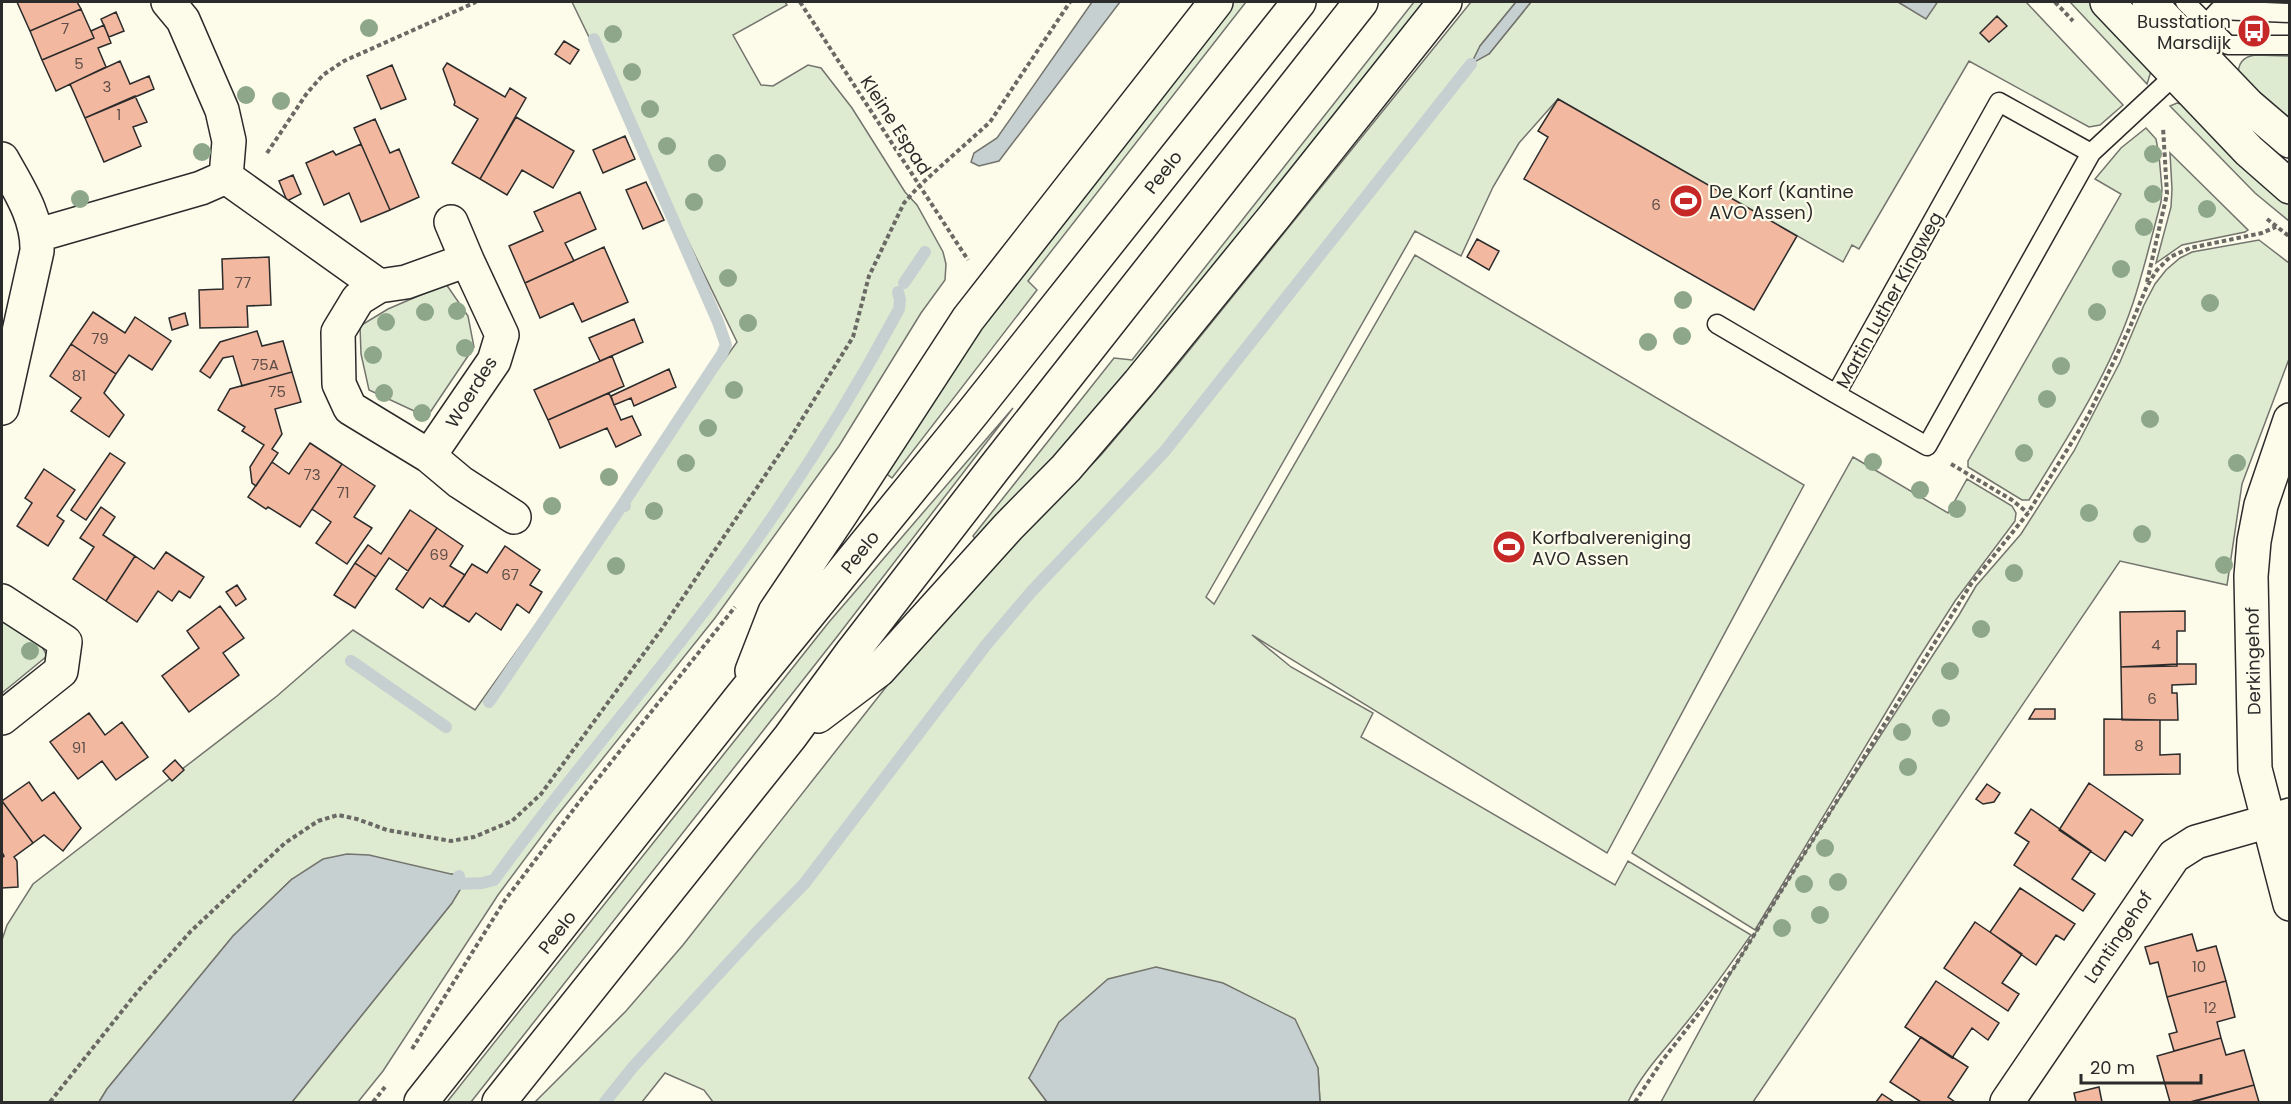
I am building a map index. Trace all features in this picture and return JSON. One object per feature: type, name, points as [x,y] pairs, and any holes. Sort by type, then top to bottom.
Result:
[{"type":"main road","points":[[168,2],[183,20],[222,110],[229,141],[226,177]]},
{"type":"main road","points":[[742,696],[775,612],[968,319],[1216,2]]},
{"type":"main road","name":"Peelo","points":[[421,1102],[742,696],[967,420],[1299,2]]},
{"type":"main road","points":[[499,1102],[790,737],[853,651],[1002,458],[1360,2]]},
{"type":"main road","points":[[790,737],[879,670],[970,568],[1066,468],[1132,392],[1445,2]]},
{"type":"main road","points":[[2107,2],[2192,49],[2248,151],[2289,187]]},
{"type":"main road","points":[[2150,2],[2192,49],[2248,105],[2289,141]]},
{"type":"main road","points":[[2,159],[26,203],[38,235],[37,251],[2,408]]},
{"type":"main road","points":[[38,235],[201,189],[226,177]]},
{"type":"main road","points":[[226,177],[379,285]]},
{"type":"main road","name":"Woerdes","points":[[429,456],[494,361],[502,335],[451,222]]},
{"type":"main road","points":[[467,260],[406,282],[379,285],[358,299],[338,332],[339,384],[350,408],[429,456],[460,482],[514,517]]},
{"type":"main road","name":"Derkingehof","points":[[2289,420],[2261,505],[2254,541],[2251,576],[2255,770],[2278,818],[2289,904]]},
{"type":"main road","points":[[2,601],[65,642],[61,671],[2,718]]},
{"type":"main road","name":"Lantingehof","points":[[2007,1102],[2174,856],[2196,842],[2278,818]]},
{"type":"lane","points":[[2184,2],[2192,49]]},
{"type":"lane","points":[[1927,446],[2091,153],[2192,49],[2219,10],[2289,13]]},
{"type":"lane","points":[[2192,49],[2228,45],[2289,45]]},
{"type":"lane","name":"Martin Luther Kingweg","points":[[1927,446],[1836,394],[1999,102],[2091,153]]},
{"type":"lane","points":[[1717,324],[1836,394]]},
{"type":"path","points":[[226,177],[254,167],[266,155],[323,75],[344,61],[476,2]]},
{"type":"path","name":"Kleine Espad","points":[[800,2],[969,263]]},
{"type":"path","points":[[50,1102],[138,991],[191,931],[285,843],[318,821],[338,815],[387,830],[451,841],[474,837],[512,821],[541,794],[661,630],[789,440],[853,337],[869,276],[904,202],[990,122],[1070,2]]},
{"type":"path","points":[[2147,286],[2168,194],[2163,116]]},
{"type":"path","points":[[1635,1102],[1662,1061],[1733,969],[1971,584],[2028,513],[2088,416],[2147,286],[2157,270],[2170,257],[2190,248],[2262,233],[2276,227]]},
{"type":"path","points":[[1927,446],[1938,456],[2012,500],[2028,513]]},
{"type":"green space","points":[[572,2],[785,2],[787,5],[733,35],[761,85],[773,86],[808,65],[821,68],[852,108],[905,192],[917,205],[943,252],[946,264],[945,280],[921,313],[839,446],[715,618],[556,817],[498,895],[383,1071],[358,1102],[292,1102],[452,903],[460,878],[457,874],[292,879],[233,936],[107,1089],[99,1102],[2,1102],[2,940],[7,925],[33,884],[277,696],[353,630],[475,710],[737,342]]},
{"type":"green space","points":[[1228,2],[1246,2],[1028,281],[1037,290],[892,478],[883,471],[930,395]]},
{"type":"green space","points":[[1414,2],[1430,2],[1123,388],[978,542],[973,536],[1114,358],[1132,360]]},
{"type":"green space","points":[[1471,2],[1516,2],[1480,46],[1489,54],[1531,2],[1898,2],[1926,18],[1936,3],[1934,2],[2026,2],[2123,105],[2100,125],[2089,127],[1969,61],[1859,249],[1852,245],[1843,262],[1558,99],[1519,143],[1493,187],[1461,256],[1415,231],[1206,597],[1214,604],[1415,255],[1804,485],[1607,853],[1252,635],[1291,667],[1373,713],[1361,737],[1615,885],[1628,861],[1751,935],[1700,1005],[1646,1072],[1628,1102],[1320,1102],[1318,1068],[1029,1078],[1047,1102],[713,1102],[704,1090],[665,1073],[642,1102],[535,1102],[626,1011],[683,945],[944,616],[1101,455],[1178,364]]},
{"type":"green space","points":[[2070,2],[2093,2],[2152,68],[2147,84]]},
{"type":"green space","points":[[2255,55],[2289,56],[2289,128],[2238,76],[2242,62],[2247,57]]},
{"type":"green space","points":[[2177,103],[2194,107],[2257,175],[2289,203],[2289,221],[2255,193],[2170,106]]},
{"type":"green space","points":[[2146,128],[2156,139],[2162,189],[2161,202],[2133,303],[2112,354],[2087,404],[2029,500],[2022,500],[1968,467],[1968,461],[2121,194],[2095,179],[2121,148]]},
{"type":"green space","points":[[2170,153],[2248,230],[2182,245],[2156,263],[2171,207]]},
{"type":"green space","points":[[2259,240],[2289,263],[2289,359],[2242,484],[2227,585],[2120,561],[1753,1102],[1661,1102],[1733,969],[1830,813],[1976,586],[2021,534],[2074,451],[2120,362],[2155,284],[2166,270],[2180,258],[2192,252]]},
{"type":"green space","points":[[446,284],[468,316],[474,347],[427,417],[369,390],[361,354],[360,326],[388,309]]},
{"type":"green space","points":[[1013,408],[836,638],[471,1102],[447,1102],[829,622]]},
{"type":"green space","points":[[1853,457],[1948,513],[1967,479],[2012,506],[2016,513],[2015,521],[1955,601],[1918,659],[1755,930],[1632,853]]},
{"type":"green space","points":[[2,617],[40,643],[47,656],[2,693]]},
{"type":"shaded area","points":[[1092,2],[1120,2],[999,161],[979,166],[971,162],[974,153],[997,138]]},
{"type":"shaded area","points":[[1516,2],[1531,2],[1489,54],[1471,64],[1480,46]]},
{"type":"shaded area","points":[[1898,2],[1934,2],[1937,3],[1926,19]]},
{"type":"shaded area","points":[[347,854],[369,855],[455,875],[457,873],[463,885],[452,903],[292,1102],[99,1102],[107,1089],[233,936],[292,879],[323,859]]},
{"type":"shaded area","points":[[1156,967],[1223,983],[1295,1019],[1318,1068],[1320,1102],[1047,1102],[1029,1078],[1059,1022],[1108,979]]},
{"type":"building","points":[[17,2],[77,2],[81,9],[30,31]]},
{"type":"building","points":[[81,9],[94,38],[42,60],[30,31]]},
{"type":"building","points":[[116,12],[124,31],[109,37],[101,19]]},
{"type":"building","points":[[1997,16],[2007,26],[1989,42],[1980,33]]},
{"type":"building","points":[[104,25],[111,43],[98,48],[106,67],[56,91],[42,60],[94,38],[91,31]]},
{"type":"building","points":[[564,41],[579,50],[570,64],[555,54]]},
{"type":"building","points":[[120,61],[130,84],[149,76],[154,89],[85,118],[70,84]]},
{"type":"building","points":[[447,63],[505,97],[510,88],[526,98],[480,179],[452,163],[478,119],[454,105],[455,102],[443,69]]},
{"type":"building","points":[[392,65],[406,99],[381,109],[367,76]]},
{"type":"building","points":[[135,96],[147,122],[133,127],[141,146],[104,162],[85,118]]},
{"type":"building","points":[[1558,99],[1797,236],[1754,310],[1524,179],[1548,137],[1538,131]]},
{"type":"building","points":[[516,117],[574,151],[553,188],[522,170],[507,195],[480,179]]},
{"type":"building","points":[[375,119],[390,153],[399,149],[419,197],[390,210],[354,128]]},
{"type":"building","points":[[625,136],[635,159],[603,173],[593,150]]},
{"type":"building","points":[[361,144],[390,210],[361,222],[349,193],[324,205],[306,163],[333,151],[336,155]]},
{"type":"building","points":[[293,175],[301,194],[287,201],[279,181]]},
{"type":"building","points":[[646,182],[664,220],[643,229],[626,190]]},
{"type":"building","points":[[580,192],[596,229],[565,243],[574,261],[525,283],[509,246],[543,231],[534,212]]},
{"type":"building","points":[[1477,239],[1499,251],[1489,270],[1467,257]]},
{"type":"building","points":[[604,247],[628,302],[582,322],[573,303],[540,318],[525,283]]},
{"type":"building","points":[[269,257],[271,305],[247,306],[248,327],[200,328],[199,290],[223,289],[222,259]]},
{"type":"building","points":[[93,312],[125,333],[135,317],[171,341],[152,370],[129,355],[116,374],[71,344]]},
{"type":"building","points":[[185,313],[188,325],[172,330],[169,318]]},
{"type":"building","points":[[634,319],[643,342],[600,361],[589,338]]},
{"type":"building","points":[[257,331],[262,346],[283,341],[292,372],[242,386],[233,356],[223,358],[210,378],[200,371],[220,342]]},
{"type":"building","points":[[71,344],[116,374],[104,393],[124,415],[109,437],[71,411],[81,398],[50,376]]},
{"type":"building","points":[[612,356],[624,386],[548,420],[534,390]]},
{"type":"building","points":[[669,369],[676,387],[634,406],[631,398],[614,405],[611,396]]},
{"type":"building","points":[[292,372],[301,402],[275,409],[282,434],[272,449],[278,453],[256,486],[252,483],[250,467],[264,445],[242,431],[245,427],[218,410],[230,389]]},
{"type":"building","points":[[609,393],[621,420],[632,416],[641,435],[616,447],[607,428],[560,448],[548,420]]},
{"type":"building","points":[[310,443],[342,464],[300,527],[248,497],[272,462],[289,474]]},
{"type":"building","points":[[110,453],[125,463],[86,520],[71,510]]},
{"type":"building","points":[[342,464],[375,486],[354,517],[372,528],[347,564],[316,543],[331,522],[312,509]]},
{"type":"building","points":[[44,469],[75,490],[57,516],[64,521],[48,546],[17,526],[32,503],[25,498]]},
{"type":"building","points":[[101,507],[115,517],[103,535],[135,556],[106,601],[73,579],[94,547],[80,538]]},
{"type":"building","points":[[410,510],[437,528],[408,571],[389,558],[376,577],[355,563],[368,545],[381,554]]},
{"type":"building","points":[[437,528],[463,546],[450,566],[465,575],[443,607],[430,598],[423,608],[396,589]]},
{"type":"building","points":[[505,546],[540,570],[530,585],[542,592],[529,613],[517,604],[501,630],[476,613],[469,622],[444,606],[472,564],[487,573]]},
{"type":"building","points":[[166,552],[204,577],[190,598],[179,591],[172,601],[158,591],[137,622],[106,601],[135,556],[154,569]]},
{"type":"building","points":[[355,563],[376,577],[355,608],[334,595]]},
{"type":"building","points":[[237,585],[246,599],[236,606],[226,592]]},
{"type":"building","points":[[220,606],[244,638],[223,653],[239,675],[189,712],[162,676],[199,648],[187,631]]},
{"type":"building","points":[[2185,611],[2185,631],[2177,631],[2177,666],[2121,667],[2120,612]]},
{"type":"building","points":[[2196,664],[2196,684],[2172,685],[2172,693],[2177,693],[2178,720],[2122,720],[2121,667]]},
{"type":"building","points":[[2035,709],[2055,709],[2055,719],[2029,719]]},
{"type":"building","points":[[89,713],[105,735],[122,722],[148,757],[116,780],[102,761],[78,779],[50,742]]},
{"type":"building","points":[[2104,719],[2160,720],[2160,755],[2180,754],[2180,774],[2104,775]]},
{"type":"building","points":[[175,760],[184,770],[172,781],[163,771]]},
{"type":"building","points":[[29,782],[42,801],[54,792],[81,828],[63,851],[44,835],[33,843],[2,801]]},
{"type":"building","points":[[2089,783],[2143,820],[2132,836],[2125,831],[2105,861],[2059,830]]},
{"type":"building","points":[[1987,784],[2000,793],[1994,802],[1983,804],[1976,799]]},
{"type":"building","points":[[2,801],[33,843],[14,857],[17,861],[18,887],[2,888],[2,858],[4,856],[2,852]]},
{"type":"building","points":[[2031,809],[2091,851],[2072,879],[2095,894],[2083,911],[2014,865],[2029,842],[2015,833]]},
{"type":"building","points":[[2020,888],[2075,924],[2064,940],[2056,935],[2036,965],[1990,932]]},
{"type":"building","points":[[1975,922],[2022,954],[2002,983],[2019,994],[2008,1011],[1944,968]]},
{"type":"building","points":[[2192,934],[2197,951],[2216,946],[2226,981],[2167,997],[2158,962],[2150,964],[2145,947]]},
{"type":"building","points":[[1936,981],[1999,1023],[1988,1040],[1972,1028],[1952,1058],[1905,1027]]},
{"type":"building","points":[[2226,981],[2235,1017],[2217,1022],[2221,1038],[2174,1051],[2169,1034],[2177,1032],[2167,997]]},
{"type":"building","points":[[1921,1037],[1968,1067],[1948,1097],[1955,1102],[1921,1102],[1890,1082]]},
{"type":"building","points":[[2221,1038],[2226,1055],[2244,1050],[2254,1085],[2190,1102],[2170,1102],[2157,1056]]},
{"type":"building","points":[[2254,1085],[2259,1102],[2196,1102],[2196,1101]]},
{"type":"building","points":[[2099,1087],[2102,1102],[2076,1102],[2074,1093]]},
{"type":"building","points":[[1882,1094],[1894,1102],[1876,1102]]},
{"type":"waterway","points":[[594,39],[726,345],[623,504],[625,506]]},
{"type":"waterway","points":[[605,1102],[633,1067],[804,884],[986,645],[1031,592],[1164,452],[1471,64]]},
{"type":"waterway","points":[[904,283],[925,252]]},
{"type":"waterway","points":[[459,876],[454,884],[494,880],[549,806],[721,589],[793,487],[859,382],[899,309],[898,292]]},
{"type":"waterway","points":[[489,702],[623,504]]},
{"type":"waterway","points":[[351,661],[446,727]]},
{"type":"place","name":"Busstation Marsdijk","points":[[2254,31]]},
{"type":"place","name":"De Korf (Kantine AVO Assen)","points":[[1686,201]]},
{"type":"place","name":"Korfbalvereniging AVO Assen","points":[[1509,547]]}]
